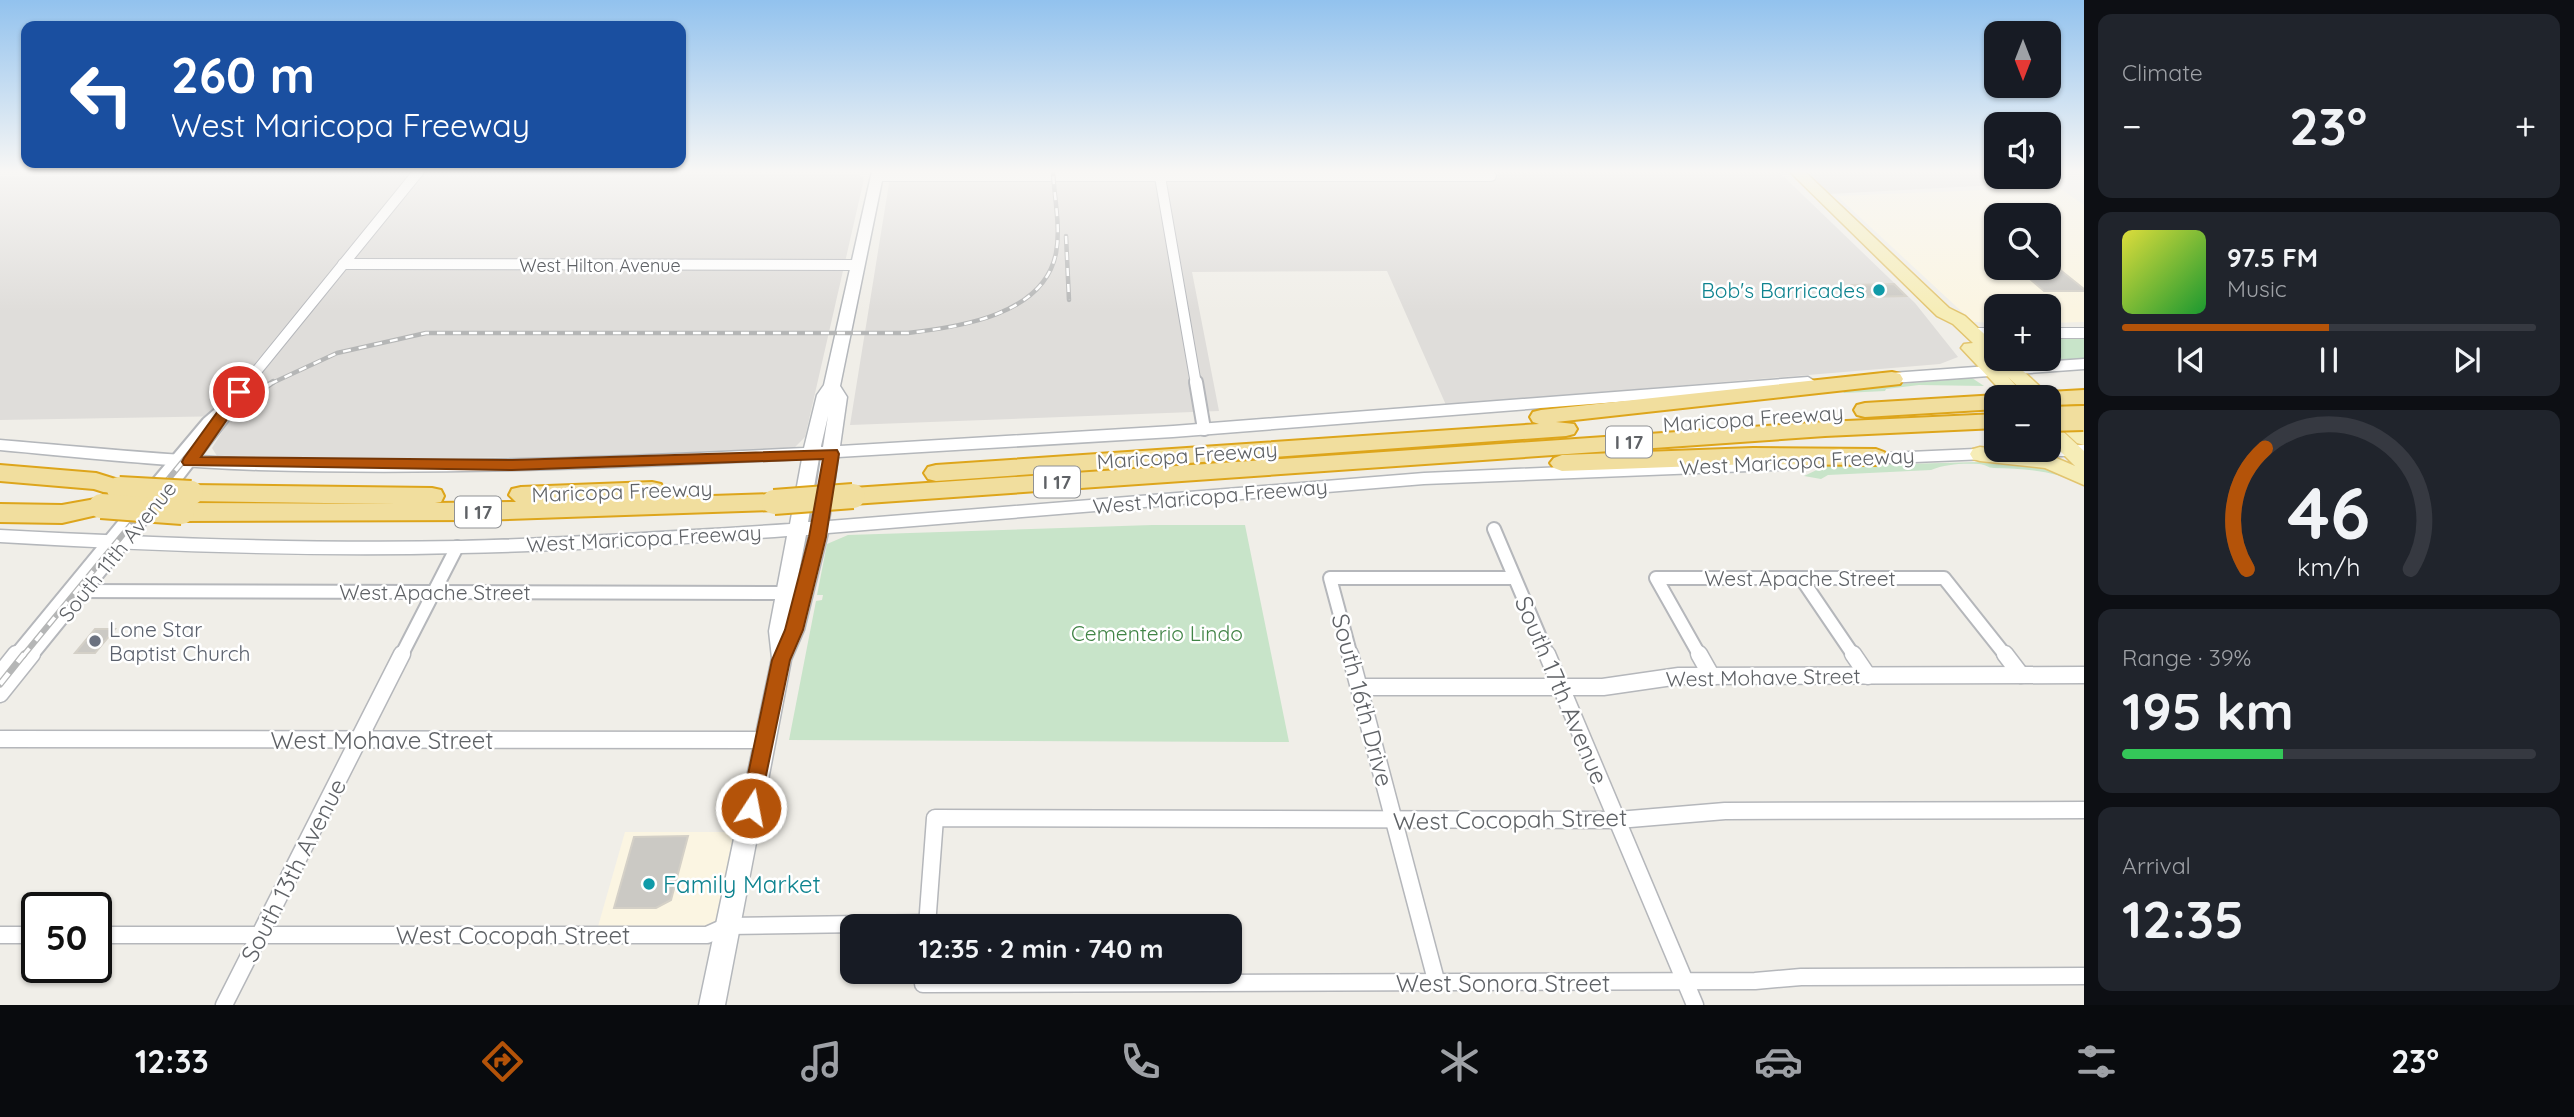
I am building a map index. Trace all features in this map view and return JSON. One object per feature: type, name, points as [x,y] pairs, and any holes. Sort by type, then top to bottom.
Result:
[{"type":"highway","points":[[1285,447],[1335,438],[1892,379]]},
{"type":"highway","name":"Maricopa Freeway","points":[[0,500],[101,506],[186,503],[351,514],[572,511],[855,488],[1285,447],[1984,403]]},
{"type":"highway","name":"Maricopa Freeway","points":[[855,488],[1261,468],[1825,429],[1984,422]]},
{"type":"highway","points":[[1261,468],[1290,473],[1753,456],[1876,457]]},
{"type":"highway","points":[[0,473],[96,481],[120,489]]},
{"type":"highway","name":"Maricopa Freeway","points":[[0,480],[120,489],[186,503]]},
{"type":"highway","points":[[0,513],[62,514],[101,506]]},
{"type":"main road","points":[[794,593],[797,530],[825,396],[832,386],[867,218]]},
{"type":"main road","points":[[1845,218],[1943,312],[1959,320],[1984,345]]},
{"type":"main road","points":[[1943,312],[1942,320],[1984,351]]},
{"type":"main road","points":[[2061,364],[2084,365]]},
{"type":"main road","points":[[0,445],[182,461],[512,465],[831,454],[1203,429],[1807,382],[1892,379],[1984,365]]},
{"type":"main road","points":[[2009,371],[2026,385]]},
{"type":"main road","points":[[712,1005],[781,660],[779,631],[819,529],[839,397],[832,386]]},
{"type":"main road","name":"West Maricopa Freeway","points":[[0,536],[116,542],[457,547],[819,529],[1375,482],[1980,454],[2074,424]]},
{"type":"main road","points":[[1980,454],[2049,462],[2084,478]]},
{"type":"street","name":"South 11th Avenue","points":[[0,674],[69,591],[116,542],[381,218]]},
{"type":"street","points":[[1168,218],[1203,429]]},
{"type":"street","name":"West Hilton Avenue","points":[[343,264],[857,265]]},
{"type":"street","points":[[1973,333],[1984,333]]},
{"type":"street","points":[[2061,333],[2084,333]]},
{"type":"street","name":"South 17th Avenue","points":[[1494,529],[1695,1005]]},
{"type":"street","name":"South 11th Avenue","points":[[0,694],[84,591],[116,542]]},
{"type":"street","name":"South 13th Avenue","points":[[224,1005],[457,547]]},
{"type":"street","name":"South 16th Drive","points":[[1437,984],[1330,578],[1514,578]]},
{"type":"street","name":"West Apache Street","points":[[1712,677],[1656,578],[1944,578],[2021,675]]},
{"type":"street","points":[[1801,578],[1868,676]]},
{"type":"street","name":"West Apache Street","points":[[69,591],[794,593]]},
{"type":"street","name":"West Mohave Street","points":[[1359,687],[1603,687],[1662,678],[1712,677],[2084,675]]},
{"type":"street","name":"West Mohave Street","points":[[0,739],[764,740]]},
{"type":"street","name":"West Cocopah Street","points":[[928,914],[935,818],[1618,820],[1725,811],[2084,810]]},
{"type":"street","name":"West Cocopah Street","points":[[112,935],[707,935],[727,926],[840,925]]},
{"type":"street","points":[[0,935],[21,935]]},
{"type":"street","name":"West Sonora Street","points":[[1242,981],[1437,984],[1755,981],[1801,977],[2084,976]]},
{"type":"shaded area","points":[[0,218],[855,218],[805,437],[794,448],[595,456],[409,459],[217,456],[212,448],[232,416],[0,420]]},
{"type":"shaded area","points":[[883,218],[1827,218],[1915,303],[1958,357],[1940,364],[1446,405],[1387,271],[1192,272],[1219,411],[850,425]]},
{"type":"shaded area","points":[[1861,218],[1984,218],[1984,280],[2061,280],[2061,218],[2084,218],[2084,322],[2061,323],[2061,294],[1984,294],[1984,322],[1973,322]]},
{"type":"shaded area","points":[[625,832],[742,832],[721,924],[702,931],[597,930]]},
{"type":"green space","points":[[2061,337],[2084,337],[2084,359],[2061,360]]},
{"type":"green space","points":[[1972,378],[1984,386],[1919,385],[1885,391],[1844,393],[1841,389]]},
{"type":"green space","points":[[2026,462],[2041,464],[2084,482],[2084,486],[2051,474],[1992,468],[1981,464],[1948,465],[1931,470],[1828,475],[1821,479],[1804,476],[1825,466]]},
{"type":"green space","name":"Cementerio Lindo","points":[[1152,525],[1245,525],[1289,742],[789,740],[816,601],[822,600],[823,595],[817,595],[827,544],[848,535]]},
{"type":"building","points":[[2061,271],[2084,289],[2084,291],[2044,291],[2031,280],[2061,280]]},
{"type":"building","name":"Bob's Barricades","points":[[1894,284],[1906,296],[1864,297],[1852,285]]},
{"type":"building","name":"Lone Star Baptist Church","points":[[95,629],[115,629],[95,653],[75,653]]},
{"type":"building","name":"Family Market","points":[[688,836],[671,900],[656,908],[614,908],[634,837]]},
{"type":"railway","points":[[270,384],[337,353],[426,333],[908,333],[951,327],[997,314],[1018,304],[1035,291],[1048,274],[1056,253],[1058,218]]},
{"type":"railway","points":[[1066,236],[1069,300]]},
{"type":"railway","points":[[23,656],[208,431],[230,411],[270,384]]},
{"type":"railway","points":[[0,684],[24,654]]},
{"type":"place","name":"Bob's Barricades","points":[[1879,290]]},
{"type":"place","name":"Lone Star Baptist Church","points":[[95,641]]},
{"type":"place","name":"Family Market","points":[[649,884]]},
{"type":"route","points":[[239,392],[190,462],[512,465],[831,454],[818,537],[794,630],[781,660],[751,808]]}]
